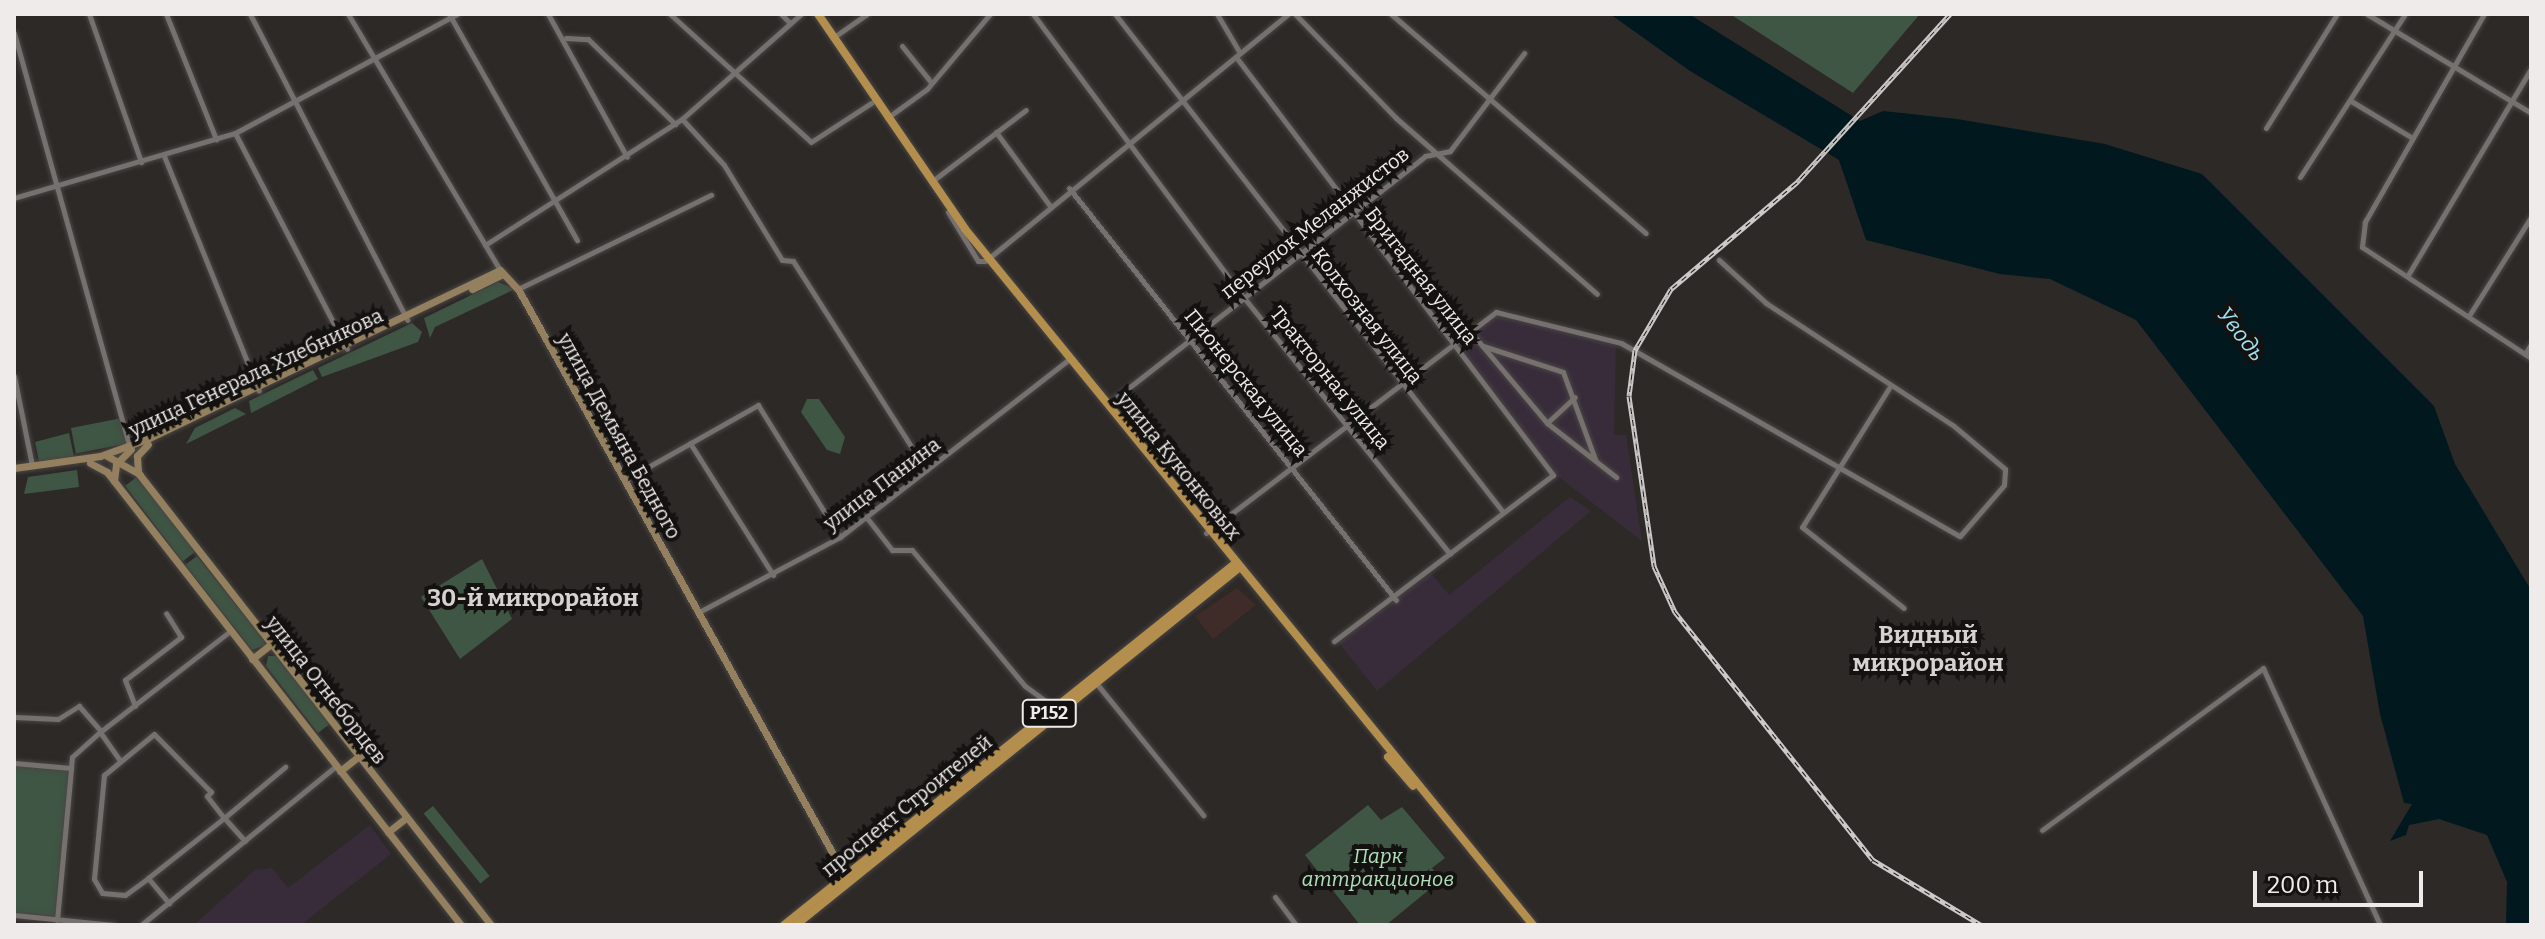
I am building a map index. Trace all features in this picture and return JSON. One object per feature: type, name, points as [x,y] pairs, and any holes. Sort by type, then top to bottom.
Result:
[{"type":"main road","name":"улица Куконковых","points":[[815,14],[930,183],[987,259]]},
{"type":"main road","name":"улица Куконковых","points":[[815,14],[871,103],[948,212],[1533,925]]},
{"type":"main road","name":"улица Генерала Хлебникова","points":[[147,442],[501,272]]},
{"type":"main road","name":"улица Демьяна Бедного","points":[[501,272],[518,289],[847,879]]},
{"type":"main road","name":"улица Куконковых","points":[[1069,360],[1208,531]]},
{"type":"main road","points":[[114,483],[121,456],[147,442]]},
{"type":"main road","points":[[139,474],[137,456],[147,442]]},
{"type":"main road","name":"улица Генерала Хлебникова","points":[[14,470],[100,456],[121,456]]},
{"type":"main road","name":"улица Огнеборцев","points":[[100,456],[121,456],[139,474],[158,503],[491,925]]},
{"type":"main road","name":"улица Генерала Хлебникова","points":[[14,470],[90,463],[121,456]]},
{"type":"main road","name":"улица Огнеборцев","points":[[90,463],[114,483],[461,925]]},
{"type":"main road","name":"проспект Строителей","points":[[784,925],[847,879],[1237,566]]},
{"type":"main road","points":[[252,659],[270,645]]},
{"type":"main road","name":"улица Куконковых","points":[[1358,714],[1526,925]]},
{"type":"main road","points":[[338,768],[358,757]]},
{"type":"main road","points":[[388,832],[406,818]]},
{"type":"main road","name":"проспект Строителей","points":[[796,925],[847,879]]},
{"type":"street","points":[[89,14],[141,162]]},
{"type":"street","points":[[166,14],[216,139]]},
{"type":"street","points":[[250,14],[406,318]]},
{"type":"street","name":"улица Демьяна Бедного","points":[[348,14],[501,272]]},
{"type":"street","points":[[548,14],[566,38],[578,76],[627,157]]},
{"type":"street","points":[[670,14],[811,142],[871,103]]},
{"type":"street","points":[[781,14],[789,22]]},
{"type":"street","points":[[485,245],[556,204],[682,119],[801,14]]},
{"type":"street","points":[[833,38],[867,14]]},
{"type":"street","points":[[886,119],[930,81],[990,14]]},
{"type":"street","name":"Тракторная улица","points":[[1033,14],[1245,299],[1450,555]]},
{"type":"street","name":"Колхозная улица","points":[[1115,14],[1178,101],[1503,512]]},
{"type":"street","name":"Бригадная улица","points":[[1217,14],[1238,55],[1353,214],[1553,475],[1503,512]]},
{"type":"street","points":[[987,259],[1069,188],[1288,14]]},
{"type":"street","points":[[1295,14],[1440,156],[1597,294]]},
{"type":"street","points":[[1391,14],[1646,233]]},
{"type":"street","points":[[2266,128],[2337,14]]},
{"type":"street","points":[[2367,14],[2531,113]]},
{"type":"street","points":[[2300,177],[2405,14]]},
{"type":"street","points":[[2484,14],[2365,222],[2367,255],[2408,275],[2528,356],[2531,344]]},
{"type":"street","points":[[14,198],[235,133],[377,62],[452,15],[577,240]]},
{"type":"street","points":[[14,33],[59,186],[121,456]]},
{"type":"street","points":[[566,38],[588,39],[675,124]]},
{"type":"street","points":[[902,46],[930,81]]},
{"type":"street","name":"переулок Меланжистов","points":[[1107,404],[1191,342],[1425,156],[1440,156],[1524,53]]},
{"type":"street","points":[[2408,275],[2531,69]]},
{"type":"street","points":[[2351,101],[2411,137]]},
{"type":"street","points":[[930,183],[1026,110]]},
{"type":"street","points":[[682,119],[724,165],[782,260],[793,261],[926,470]]},
{"type":"street","points":[[996,132],[1050,206]]},
{"type":"street","points":[[235,133],[346,347]]},
{"type":"street","points":[[164,156],[258,388]]},
{"type":"street","name":"Пионерская улица","points":[[1069,188],[1293,465],[1396,600]]},
{"type":"street","points":[[518,289],[711,195]]},
{"type":"street","points":[[2470,314],[2531,217]]},
{"type":"street","points":[[1208,531],[1399,382],[1496,312],[1635,350],[1838,463],[1960,536],[2004,485],[2005,469],[1954,426],[1889,388],[1747,290],[1719,260]]},
{"type":"street","points":[[1469,330],[1547,423],[1616,477]]},
{"type":"street","points":[[1483,346],[1550,363],[1575,397],[1596,460]]},
{"type":"street","name":"улица Панина","points":[[699,612],[840,537],[1069,360]]},
{"type":"street","points":[[14,376],[32,466]]},
{"type":"street","points":[[1889,388],[1838,463],[1802,527],[1904,608]]},
{"type":"street","points":[[1547,423],[1575,397]]},
{"type":"street","points":[[625,480],[758,405],[840,537]]},
{"type":"street","points":[[690,443],[773,575]]},
{"type":"street","points":[[1334,641],[1396,600],[1503,512]]},
{"type":"street","points":[[867,518],[892,550],[912,550],[1025,686],[1058,711]]},
{"type":"street","points":[[135,706],[125,680],[181,637],[166,613]]},
{"type":"street","points":[[61,922],[72,757],[230,631]]},
{"type":"street","points":[[2042,830],[2263,668],[2380,925]]},
{"type":"street","points":[[1095,681],[1203,815]]},
{"type":"street","points":[[14,717],[58,719],[79,706],[120,761]]},
{"type":"street","points":[[245,841],[224,818],[162,735],[154,734],[104,775],[94,879],[102,893],[125,895],[224,818],[285,767]]},
{"type":"street","points":[[14,763],[71,768]]},
{"type":"street","points":[[141,925],[338,768]]},
{"type":"street","points":[[148,878],[169,903]]},
{"type":"street","points":[[1275,897],[1296,925]]},
{"type":"street","points":[[14,915],[113,925]]},
{"type":"shaded area","points":[[1496,313],[1616,344],[1614,435],[1626,435],[1642,541],[1555,474],[1455,342]]},
{"type":"shaded area","points":[[1570,497],[1591,511],[1377,691],[1339,643],[1431,573],[1449,595]]},
{"type":"shaded area","points":[[1237,588],[1256,605],[1213,639],[1195,616]]},
{"type":"shaded area","points":[[370,825],[391,854],[301,925],[194,925],[255,870],[272,868],[288,888]]},
{"type":"green space","points":[[1730,14],[1920,14],[1853,93]]},
{"type":"green space","points":[[498,282],[515,289],[435,327],[430,338],[424,318]]},
{"type":"green space","points":[[412,323],[422,332],[418,342],[322,377],[318,368]]},
{"type":"green space","points":[[335,334],[340,344],[258,378],[255,372]]},
{"type":"green space","points":[[313,370],[318,379],[251,413],[249,401]]},
{"type":"green space","points":[[807,399],[819,399],[845,437],[840,454],[827,450],[801,412]]},
{"type":"green space","points":[[235,408],[246,414],[186,444],[195,428]]},
{"type":"green space","points":[[122,418],[127,444],[76,453],[71,428]]},
{"type":"green space","points":[[69,433],[74,457],[39,461],[35,442]]},
{"type":"green space","points":[[77,470],[79,487],[24,494],[28,477]]},
{"type":"green space","points":[[138,476],[195,552],[182,561],[125,486]]},
{"type":"green space","points":[[197,556],[266,645],[252,650],[185,565]]},
{"type":"green space","points":[[482,559],[512,619],[460,659],[421,597]]},
{"type":"green space","points":[[268,656],[278,656],[331,723],[318,733],[266,666]]},
{"type":"green space","points":[[14,764],[70,769],[56,918],[14,914]]},
{"type":"green space","name":"Парк аттракционов","points":[[1368,805],[1381,820],[1402,807],[1445,858],[1432,868],[1441,880],[1386,925],[1360,925],[1305,855]]},
{"type":"green space","points":[[433,806],[490,876],[480,883],[424,814]]},
{"type":"water","name":"Уводь","points":[[1610,14],[1689,14],[1860,121],[1883,111],[1957,119],[2105,144],[2202,174],[2434,406],[2455,464],[2531,590],[2531,925],[2506,925],[2507,882],[2487,835],[2439,819],[2409,825],[2406,835],[2390,841],[2412,804],[2404,803],[2380,714],[2363,616],[2136,320],[2050,279],[2000,274],[1866,240],[1839,160],[1690,71]]},
{"type":"railway","points":[[1950,14],[1796,183],[1671,289],[1635,350],[1629,396],[1654,566],[1675,612],[1873,860],[1981,925]]},
{"type":"district","name":"30-й микрорайон","points":[[533,599]]},
{"type":"district","name":"Видный микрорайон","points":[[1928,650]]}]
